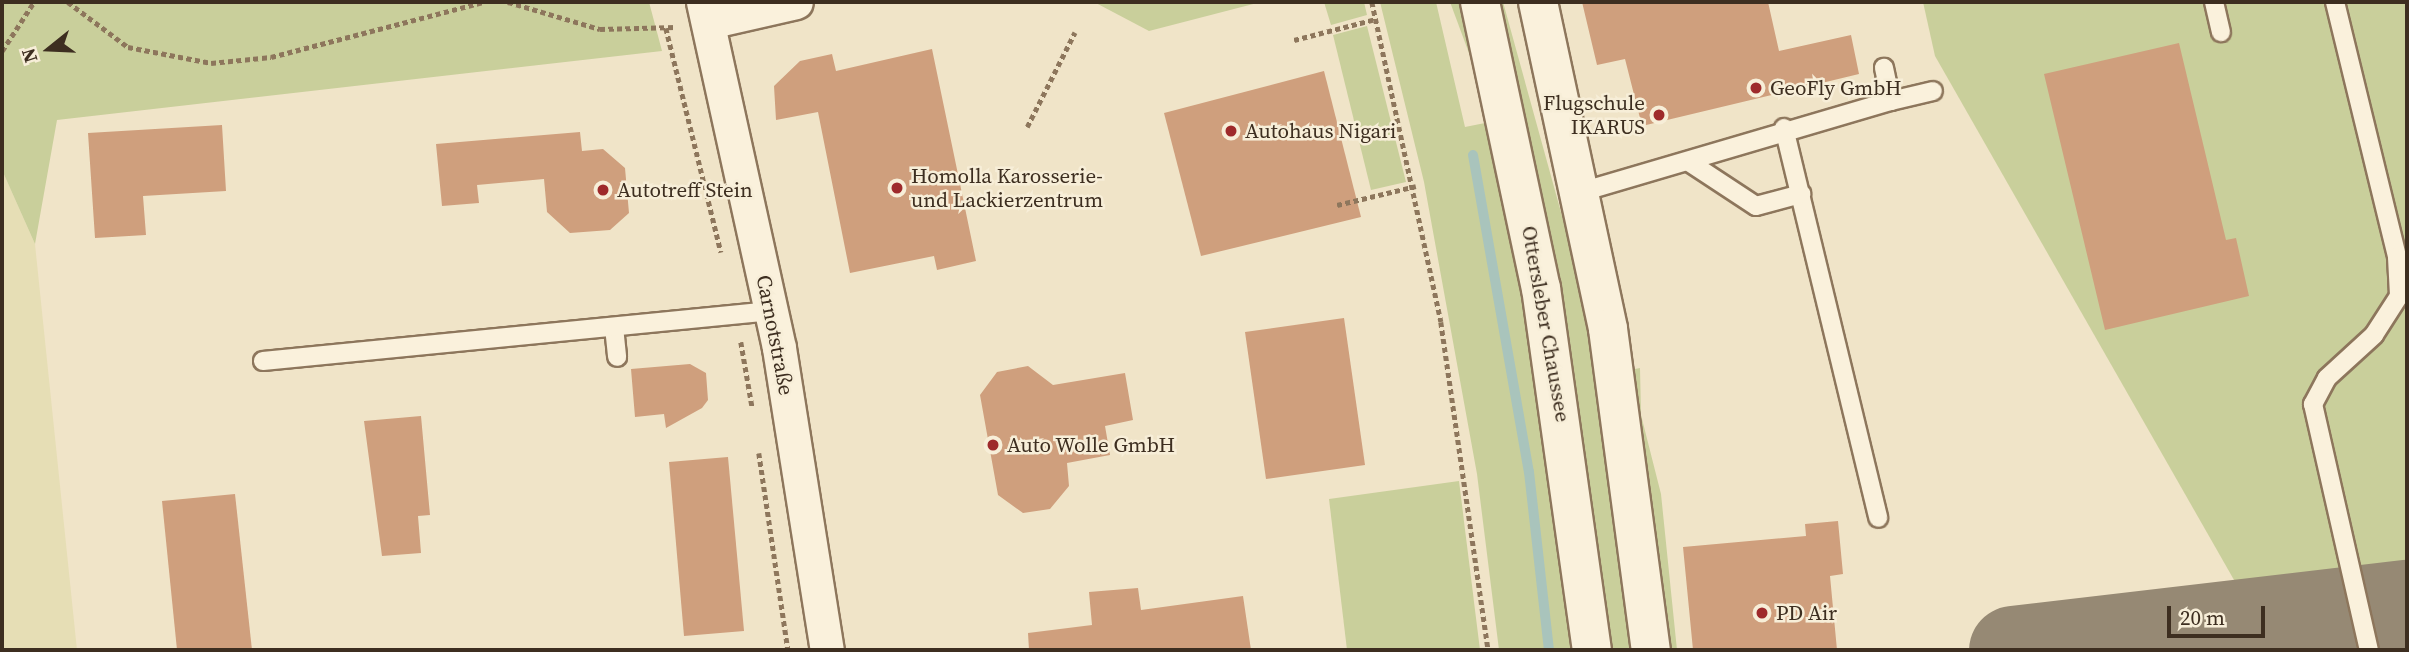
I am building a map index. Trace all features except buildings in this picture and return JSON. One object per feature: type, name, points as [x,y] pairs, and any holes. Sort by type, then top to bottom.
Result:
[{"type":"main road","name":"Ottersleber Chaussee","points":[[1480,2],[1544,301],[1592,650]]},
{"type":"main road","points":[[1538,2],[1581,192],[1627,452],[1651,650]]},
{"type":"street","points":[[706,12],[796,2]]},
{"type":"street","name":"Carnotstraße","points":[[706,12],[771,311],[827,650]]},
{"type":"lane","points":[[2214,2],[2221,32]]},
{"type":"lane","points":[[2335,2],[2397,257],[2399,296],[2374,335],[2327,379],[2313,404],[2369,650]]},
{"type":"lane","points":[[1884,68],[1891,101]]},
{"type":"lane","points":[[1581,192],[1689,162],[1784,128],[1933,91]]},
{"type":"lane","points":[[1784,128],[1878,518]]},
{"type":"lane","points":[[1689,162],[1756,206],[1801,194]]},
{"type":"lane","points":[[263,361],[771,311]]},
{"type":"lane","points":[[614,327],[617,357]]},
{"type":"path","points":[[2,51],[34,2]]},
{"type":"path","points":[[68,2],[128,47],[211,63],[271,57],[484,2]]},
{"type":"path","points":[[509,2],[600,29],[706,12]]},
{"type":"path","points":[[1372,2],[1416,186],[1460,437],[1488,650]]},
{"type":"path","points":[[1294,40],[1376,19]]},
{"type":"path","points":[[1027,127],[1075,32]]},
{"type":"path","points":[[1337,205],[1416,186]]},
{"type":"shaded area","points":[[2,170],[35,244],[77,650],[2,650]]},
{"type":"green space","points":[[2,2],[649,2],[662,51],[57,120],[35,244],[2,170]]},
{"type":"green space","points":[[1094,2],[1261,2],[1149,31]]},
{"type":"green space","points":[[1324,2],[1364,2],[1367,15],[1331,25]]},
{"type":"green space","points":[[1380,2],[1436,2],[1465,127],[1490,122],[1525,302],[1576,650],[1499,650],[1477,474],[1424,182]]},
{"type":"green space","points":[[1450,2],[1462,2],[1477,63],[1473,64]]},
{"type":"green space","points":[[1495,2],[1503,2],[1575,263],[1605,432],[1632,650],[1610,650],[1573,375]]},
{"type":"green space","points":[[1923,2],[2407,2],[2407,650],[2274,650],[1935,56]]},
{"type":"green space","points":[[1367,26],[1406,182],[1371,190],[1333,35]]},
{"type":"green space","points":[[1640,368],[1641,415],[1661,494],[1677,650],[1666,650],[1630,370]]},
{"type":"green space","points":[[1459,481],[1480,650],[1347,650],[1329,499]]},
{"type":"waterway","points":[[1473,155],[1529,472],[1549,650]]},
{"type":"taxiway","points":[[2013,650],[2407,604]]},
{"type":"place","name":"GeoFly GmbH","points":[[1756,88]]},
{"type":"place","name":"Flugschule IKARUS","points":[[1659,115]]},
{"type":"place","name":"Autohaus Nigari","points":[[1231,131]]},
{"type":"place","name":"Homolla Karosserie- und Lackierzentrum","points":[[897,188]]},
{"type":"place","name":"Autotreff Stein","points":[[603,190]]},
{"type":"place","name":"Auto Wolle GmbH","points":[[993,445]]},
{"type":"place","name":"PD Air","points":[[1762,613]]}]
